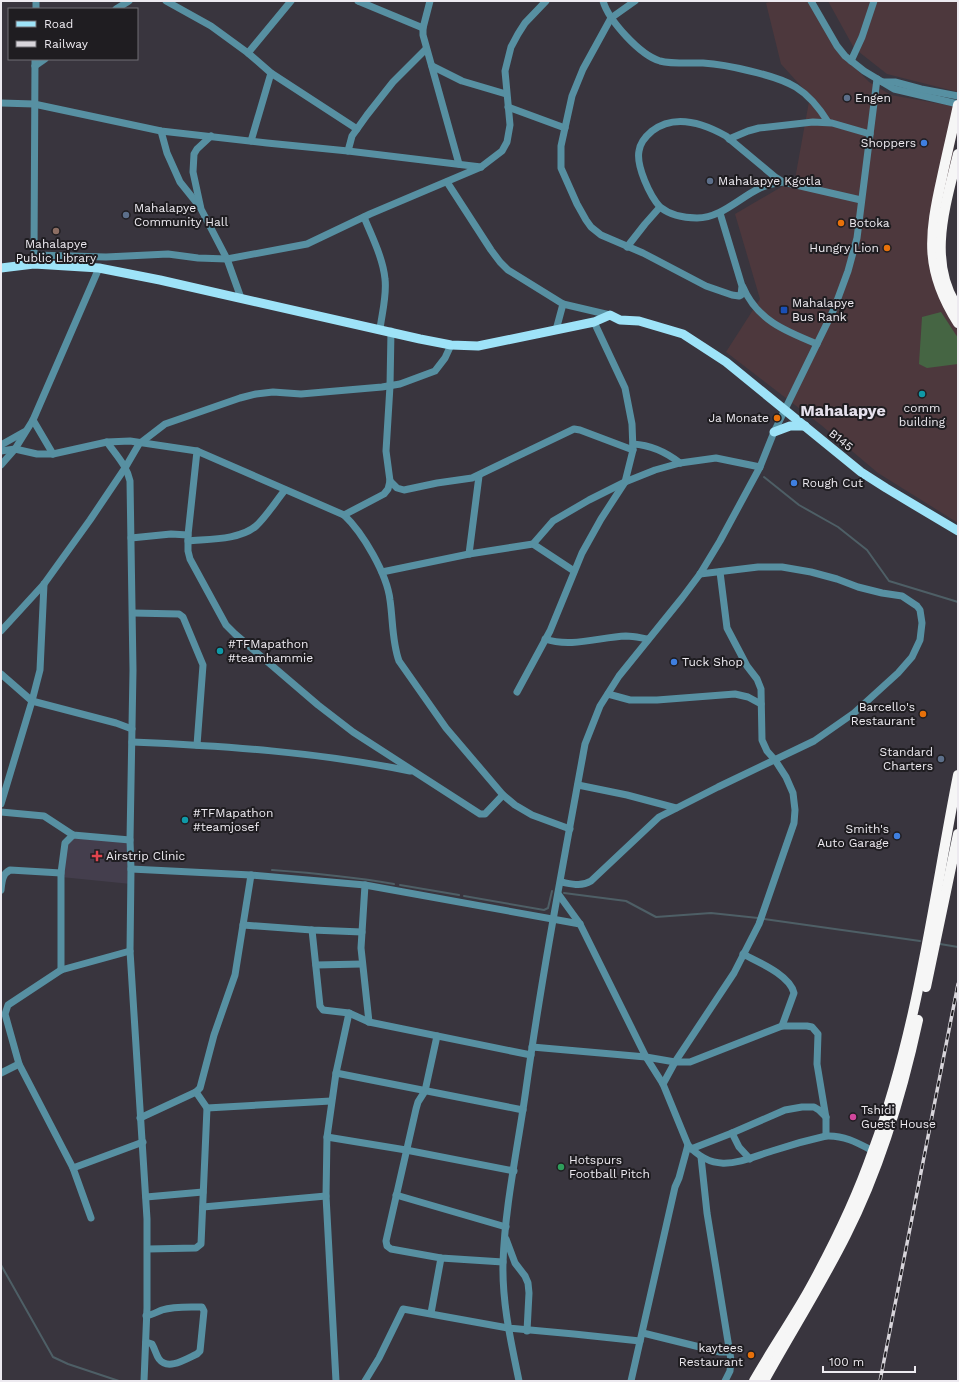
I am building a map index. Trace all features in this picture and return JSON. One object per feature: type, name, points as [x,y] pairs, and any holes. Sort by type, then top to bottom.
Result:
[{"type":"highway","points":[[958,105],[934,213],[932,253],[937,278],[948,308],[958,323]]},
{"type":"highway","points":[[958,154],[943,215],[941,240],[941,253],[946,283],[958,308]]},
{"type":"highway","points":[[754,1381],[807,1293],[840,1231],[873,1151],[905,1051],[923,965],[958,775]]},
{"type":"highway","points":[[764,1381],[802,1318],[847,1234],[866,1192],[895,1114],[911,1054],[958,834]]},
{"type":"main road","points":[[1,268],[34,259],[99,268],[160,280],[451,345],[478,346],[594,322],[610,315]]},
{"type":"main road","name":"B145","points":[[610,315],[620,320],[639,321],[683,334],[717,356],[785,409],[861,472],[958,531]]},
{"type":"main road","points":[[774,432],[790,426],[805,426]]},
{"type":"street","points":[[118,8],[129,1]]},
{"type":"street","points":[[166,1],[211,26],[271,72],[357,129]]},
{"type":"street","points":[[248,53],[290,1]]},
{"type":"street","points":[[358,1],[423,28]]},
{"type":"street","points":[[430,1],[423,28],[426,49],[459,164]]},
{"type":"street","points":[[35,62],[34,259],[168,254],[198,258],[227,259],[306,244],[364,217],[481,168],[502,151],[507,142],[510,125],[505,71],[511,47],[525,23],[546,1]]},
{"type":"street","points":[[603,1],[611,18],[640,49],[660,62],[724,65],[772,76],[790,83],[805,93],[828,122]]},
{"type":"street","points":[[635,1],[611,18],[596,44],[572,96],[561,146],[561,168],[577,204],[588,223],[601,235],[643,253],[706,286],[738,296],[742,295],[742,286]]},
{"type":"street","points":[[811,1],[837,46],[851,61],[864,71],[894,89],[902,92],[958,105]]},
{"type":"street","points":[[851,61],[862,37],[874,1]]},
{"type":"street","points":[[348,151],[352,136],[357,129],[393,82],[426,49]]},
{"type":"street","points":[[432,66],[462,81],[506,94]]},
{"type":"street","points":[[251,141],[271,72]]},
{"type":"street","points":[[880,80],[958,96]]},
{"type":"street","points":[[519,1381],[508,1328],[504,1290],[503,1262],[506,1227],[532,1047],[585,744],[600,706],[619,676],[700,574],[720,541],[760,467],[774,432],[834,308],[848,271],[857,238],[870,134],[880,80]]},
{"type":"street","points":[[1,103],[34,104],[160,131],[348,151],[481,168]]},
{"type":"street","points":[[508,107],[565,128]]},
{"type":"street","points":[[783,182],[760,188],[720,213],[700,218],[686,218],[671,214],[660,207],[642,176],[639,162],[639,151],[642,142],[649,134],[666,123],[676,121],[699,125],[717,132],[729,139],[783,182],[861,200]]},
{"type":"street","points":[[729,139],[748,131],[765,127],[813,122],[828,122],[870,134]]},
{"type":"street","points":[[160,131],[167,153],[180,182],[201,209],[227,259],[241,298]]},
{"type":"street","points":[[201,209],[193,172],[194,154],[197,149],[211,136]]},
{"type":"street","points":[[447,182],[500,262],[511,272],[563,304],[610,315]]},
{"type":"street","points":[[628,247],[660,207]]},
{"type":"street","points":[[720,213],[742,286],[751,303],[770,321],[817,344]]},
{"type":"street","points":[[364,217],[383,267],[386,280],[380,329]]},
{"type":"street","points":[[1,465],[15,449],[33,420],[99,268]]},
{"type":"street","points":[[556,330],[563,304]]},
{"type":"street","points":[[517,692],[545,639],[574,571],[601,519],[625,482],[633,447],[632,424],[625,388],[594,322]]},
{"type":"street","points":[[344,515],[384,494],[388,489],[390,481],[386,451],[390,386],[391,332]]},
{"type":"street","points":[[1,631],[44,584],[90,520],[125,468],[139,444],[165,424],[240,398],[256,394],[273,392],[301,394],[400,384],[435,371],[445,358],[451,345]]},
{"type":"street","points":[[33,420],[53,454]]},
{"type":"street","points":[[390,481],[397,488],[404,490],[479,476],[574,429],[633,447],[642,445],[668,454],[680,463]]},
{"type":"street","points":[[1,445],[26,431]]},
{"type":"street","points":[[1,452],[15,449],[37,454],[53,454],[107,442],[126,441],[184,449],[197,452],[344,515],[360,534],[382,572],[390,599],[396,652],[399,661],[446,728],[503,795],[515,805],[532,815],[570,829]]},
{"type":"street","points":[[107,442],[125,468],[130,481],[133,613],[130,951],[140,1118],[143,1142],[148,1249],[144,1381]]},
{"type":"street","points":[[197,452],[188,551],[190,559],[226,625],[318,705],[353,732],[480,814],[485,814],[503,795]]},
{"type":"street","points":[[382,572],[469,554],[533,544],[553,521],[589,500],[625,482],[655,470],[680,463],[716,458],[760,467]]},
{"type":"street","points":[[469,554],[479,476]]},
{"type":"street","points":[[131,538],[171,534],[188,538],[233,537],[247,532],[256,526],[284,490]]},
{"type":"street","points":[[533,544],[574,571]]},
{"type":"street","points":[[561,882],[578,885],[591,881],[653,822],[676,808],[814,741],[854,713],[898,673],[912,657],[920,640],[922,623],[920,610],[917,606],[902,596],[858,587],[837,579],[811,572],[771,566],[700,574]]},
{"type":"street","points":[[663,1084],[675,1062],[734,973],[759,924],[794,823],[795,810],[793,793],[786,778],[775,760],[767,751],[762,740],[761,689],[757,679],[747,666],[727,628],[720,572]]},
{"type":"street","points":[[1,804],[32,701],[41,661],[44,584]]},
{"type":"street","points":[[133,613],[179,614],[183,617],[202,664],[198,745]]},
{"type":"street","points":[[545,639],[553,642],[565,643],[629,636],[648,639]]},
{"type":"street","points":[[1,674],[32,701],[116,723],[132,729]]},
{"type":"street","points":[[608,694],[630,700],[736,694],[748,696],[761,704]]},
{"type":"street","points":[[132,742],[198,745],[316,755],[365,762],[415,772]]},
{"type":"street","points":[[578,785],[627,795],[676,808]]},
{"type":"street","points":[[1,812],[44,816],[72,835],[130,840]]},
{"type":"street","points":[[61,970],[61,874],[65,843],[72,835]]},
{"type":"street","points":[[131,869],[250,875],[365,885],[580,924]]},
{"type":"street","points":[[1,890],[3,876],[5,872],[10,870],[61,874]]},
{"type":"street","points":[[140,1118],[196,1092],[200,1088],[214,1035],[235,975],[250,875]]},
{"type":"street","points":[[365,885],[362,932],[362,964],[369,1022]]},
{"type":"street","points":[[559,895],[580,924],[646,1057],[663,1084],[689,1147],[701,1157],[707,1160],[723,1163],[744,1161],[770,1151],[835,1135],[848,1139],[873,1151]]},
{"type":"street","points":[[243,924],[312,930],[362,932]]},
{"type":"street","points":[[312,930],[320,1006],[323,1010],[342,1011],[369,1022],[531,1055]]},
{"type":"street","points":[[91,1218],[73,1168],[19,1064],[5,1014],[8,1005],[61,970],[130,951]]},
{"type":"street","points":[[743,954],[783,976],[793,988],[794,993],[782,1026]]},
{"type":"street","points":[[316,966],[362,964]]},
{"type":"street","points":[[336,1381],[326,1196],[327,1137],[331,1101],[349,1013]]},
{"type":"street","points":[[532,1047],[646,1057],[675,1062],[690,1062],[782,1026],[812,1027],[818,1034],[817,1064],[826,1118],[826,1136]]},
{"type":"street","points":[[437,1036],[425,1091],[418,1102],[406,1150],[386,1242],[387,1246],[391,1249],[441,1258],[503,1262]]},
{"type":"street","points":[[1,1073],[19,1064]]},
{"type":"street","points":[[336,1073],[523,1110]]},
{"type":"street","points":[[148,1249],[196,1248],[201,1244],[208,1108],[196,1092]]},
{"type":"street","points":[[208,1108],[331,1101]]},
{"type":"street","points":[[689,1147],[732,1133],[785,1110],[802,1107],[814,1107],[826,1118]]},
{"type":"street","points":[[732,1133],[739,1147],[750,1159]]},
{"type":"street","points":[[327,1137],[406,1150],[514,1171]]},
{"type":"street","points":[[73,1168],[143,1142]]},
{"type":"street","points":[[631,1381],[675,1187],[689,1147]]},
{"type":"street","points":[[701,1157],[707,1213],[731,1368],[725,1381]]},
{"type":"street","points":[[146,1197],[203,1192]]},
{"type":"street","points":[[203,1207],[326,1196]]},
{"type":"street","points":[[396,1196],[506,1227]]},
{"type":"street","points":[[505,1237],[515,1263],[525,1276],[528,1283],[529,1293],[527,1331]]},
{"type":"street","points":[[431,1313],[441,1258]]},
{"type":"street","points":[[146,1316],[174,1308],[202,1307],[204,1311],[200,1351],[197,1354],[171,1365],[165,1364],[158,1358],[152,1344],[146,1342]]},
{"type":"street","points":[[365,1381],[379,1358],[403,1309],[527,1331],[640,1341]]},
{"type":"street","points":[[643,1333],[720,1352],[729,1352]]},
{"type":"shaded area","points":[[773,1],[810,1],[842,54],[869,82],[891,95],[958,107],[958,127],[942,206],[936,246],[958,322],[958,523],[878,473],[821,425],[726,352],[760,299],[735,214],[795,179],[810,96],[781,64],[766,3]]},
{"type":"shaded area","points":[[828,1],[958,1],[958,92],[887,74],[854,48]]},
{"type":"shaded area","name":"Airstrip Clinic","points":[[68,838],[130,840],[131,884],[61,877]]},
{"type":"green space","points":[[941,312],[958,338],[958,364],[927,368],[919,364],[922,317]]},
{"type":"waterway","points":[[764,477],[799,505],[838,527],[867,550],[889,581],[958,602]]},
{"type":"waterway","points":[[272,870],[364,879],[394,884]]},
{"type":"waterway","points":[[400,885],[459,895]]},
{"type":"waterway","points":[[464,896],[544,910],[548,908],[552,891]]},
{"type":"waterway","points":[[564,893],[626,901],[656,917],[711,913],[758,918]]},
{"type":"waterway","points":[[764,919],[920,941]]},
{"type":"waterway","points":[[940,944],[958,947]]},
{"type":"waterway","points":[[1,1265],[53,1357],[68,1364],[119,1381]]},
{"type":"railway","points":[[880,1381],[958,984]]},
{"type":"place","name":"Engen","points":[[847,98]]},
{"type":"place","name":"Shoppers","points":[[924,143]]},
{"type":"place","name":"Mahalapye Kgotla","points":[[710,181]]},
{"type":"place","name":"Mahalapye Community Hall","points":[[126,215]]},
{"type":"place","name":"Botoka","points":[[841,223]]},
{"type":"place","name":"Mahalapye Public Library","points":[[56,231]]},
{"type":"place","name":"Hungry Lion","points":[[887,248]]},
{"type":"place","name":"Mahalapye Bus Rank","points":[[784,310]]},
{"type":"place","name":"comm building","points":[[922,394]]},
{"type":"place","name":"Ja Monate","points":[[777,418]]},
{"type":"place","name":"Rough Cut","points":[[794,483]]},
{"type":"place","name":"#TFMapathon #teamhammie","points":[[220,651]]},
{"type":"place","name":"Tuck Shop","points":[[674,662]]},
{"type":"place","name":"Barcello's Restaurant","points":[[923,714]]},
{"type":"place","name":"Standard Charters","points":[[941,759]]},
{"type":"place","name":"#TFMapathon #teamjosef","points":[[185,820]]},
{"type":"place","name":"Smith's Auto Garage","points":[[897,836]]},
{"type":"place","name":"Airstrip Clinic","points":[[97,856]]},
{"type":"place","name":"Tshidi Guest House","points":[[853,1117]]},
{"type":"place","name":"Hotspurs Football Pitch","points":[[561,1167]]},
{"type":"place","name":"kaytees Restaurant","points":[[751,1355]]},
{"type":"district","name":"Mahalapye","points":[[843,410]]}]
